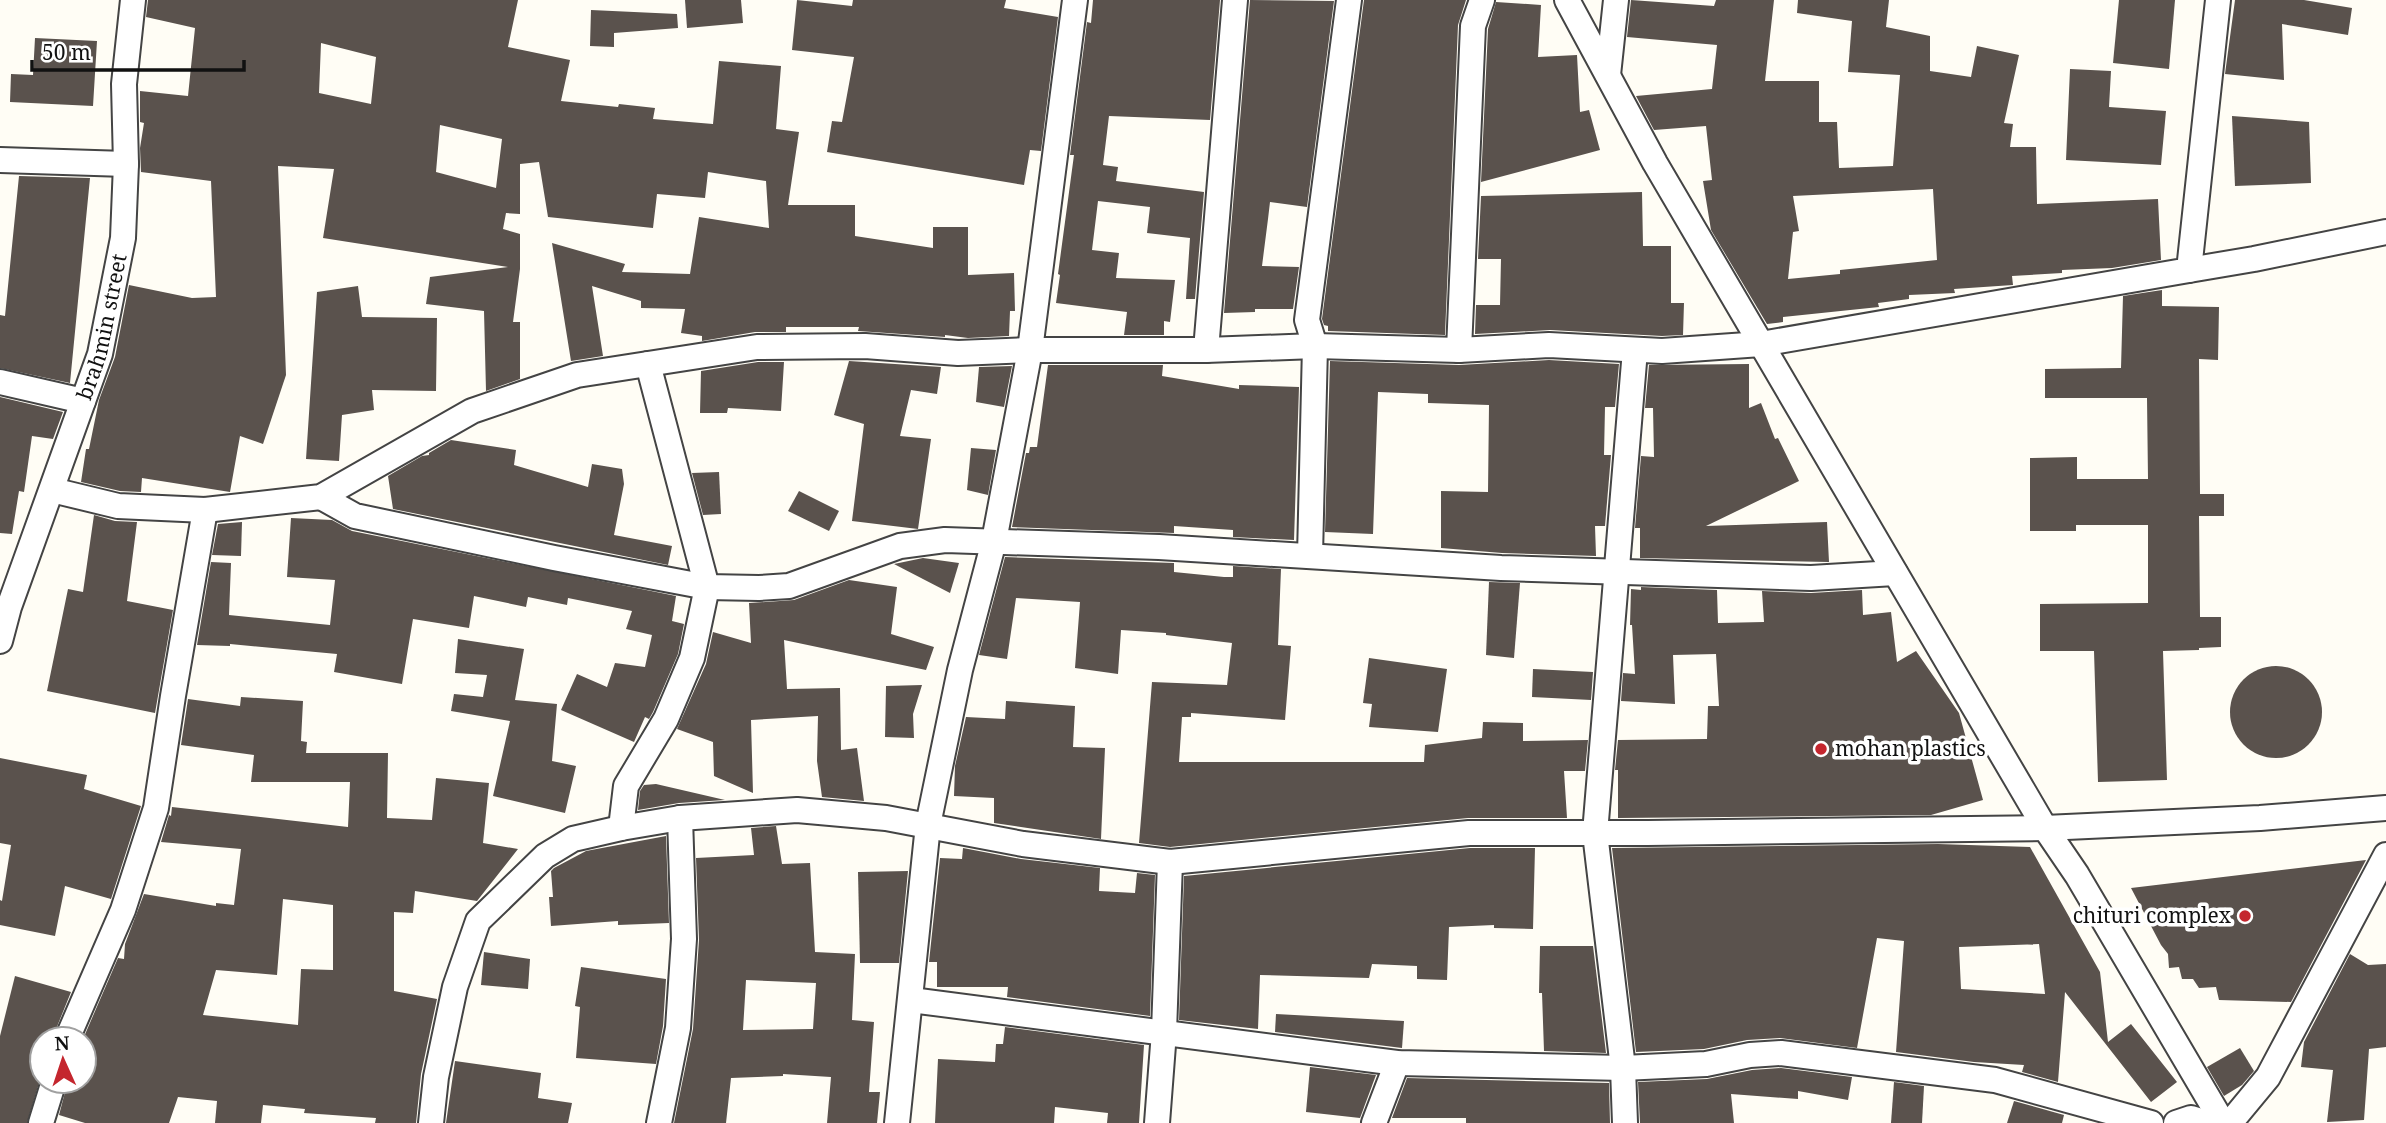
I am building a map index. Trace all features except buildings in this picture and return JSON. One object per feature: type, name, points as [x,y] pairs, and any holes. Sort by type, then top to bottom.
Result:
[{"type":"street","name":"brahmin street","points":[[0,641],[5,606],[52,490],[100,354],[122,238],[126,164],[124,84],[133,0]]},
{"type":"street","points":[[897,1123],[928,825],[960,670],[994,541],[1030,350],[1074,0]]},
{"type":"street","points":[[1206,350],[1235,0]]},
{"type":"street","points":[[1310,556],[1315,346],[1307,320],[1349,0]]},
{"type":"street","points":[[1458,350],[1473,26],[1482,0]]},
{"type":"street","points":[[1567,0],[1655,163],[2045,828],[2077,875],[2222,1123]]},
{"type":"street","points":[[1608,75],[1616,0]]},
{"type":"street","points":[[2189,270],[2218,0]]},
{"type":"street","points":[[0,160],[126,164]]},
{"type":"street","points":[[52,490],[118,506],[205,510],[321,497],[472,411],[578,375],[757,347],[865,346],[958,353],[1315,346],[1458,350],[1549,345],[1662,351],[1761,344],[2255,259],[2386,232]]},
{"type":"street","points":[[1625,1123],[1623,1068],[1595,833],[1634,350]]},
{"type":"street","points":[[621,828],[626,786],[666,719],[692,658],[707,587],[648,364]]},
{"type":"street","points":[[0,382],[83,401]]},
{"type":"street","points":[[321,497],[355,516],[707,587],[789,586],[900,546],[945,540],[1159,547],[1501,568],[1811,578],[1895,573]]},
{"type":"street","points":[[73,1025],[123,910],[156,808],[205,510]]},
{"type":"street","points":[[431,1123],[436,1077],[455,987],[478,921],[545,856],[573,839],[680,818],[797,810],[886,818],[1023,844],[1170,862],[1469,833],[2045,828],[2260,818],[2386,808]]},
{"type":"street","points":[[659,1123],[679,1015],[684,939],[680,818]]},
{"type":"street","points":[[2230,1123],[2268,1077],[2386,855]]},
{"type":"street","points":[[1157,1123],[1164,1032],[1170,862]]},
{"type":"street","points":[[911,1000],[1344,1054],[1397,1063],[1623,1068],[1706,1064],[1749,1055],[1781,1053],[1995,1080],[2151,1123]]},
{"type":"street","points":[[1374,1123],[1397,1063]]},
{"type":"street","points":[[41,1123],[50,1095]]},
{"type":"place","name":"mohan plastics","points":[[1821,749]]},
{"type":"place","name":"chituri complex","points":[[2245,916]]}]
